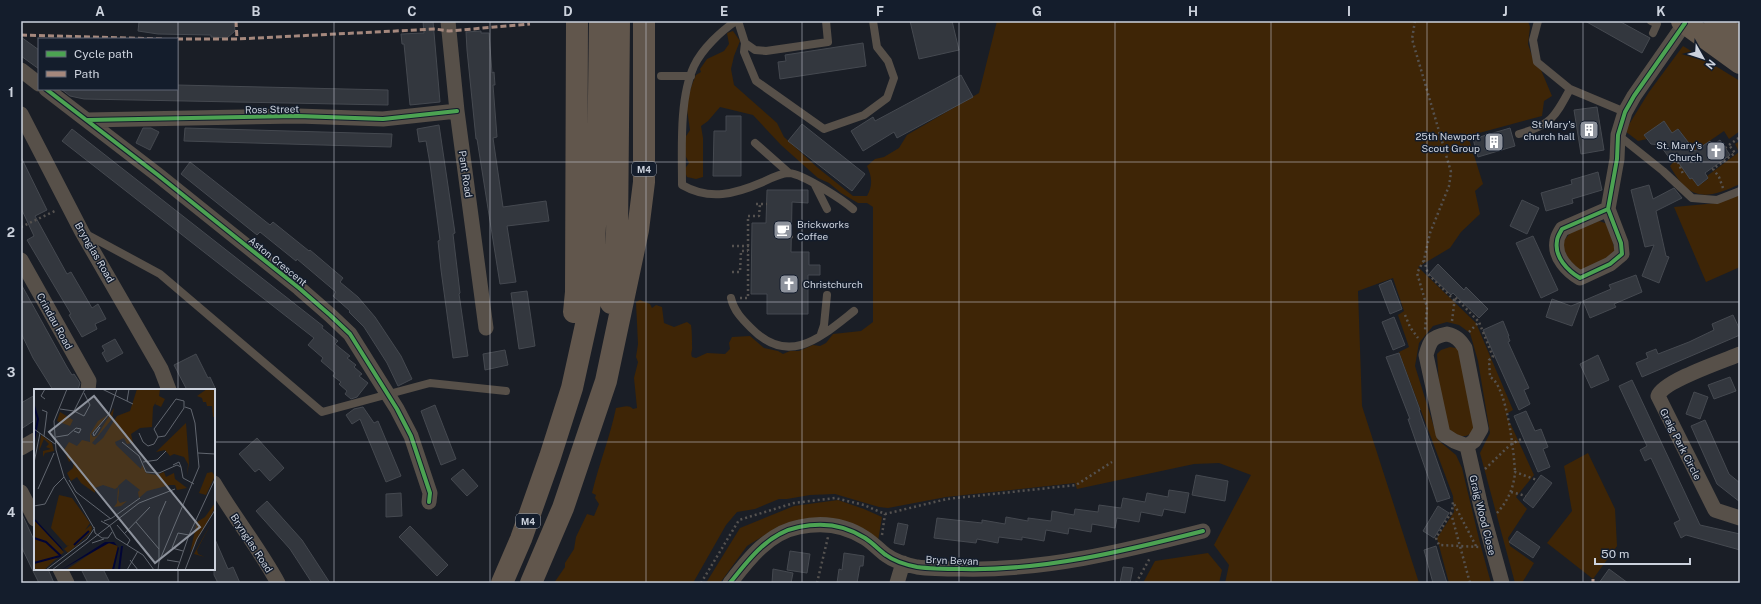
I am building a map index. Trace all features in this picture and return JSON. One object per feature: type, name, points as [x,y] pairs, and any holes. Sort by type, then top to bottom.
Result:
[{"type":"highway","name":"M4","points":[[577,21],[576,292],[598,312]]},
{"type":"highway","name":"M4","points":[[531,583],[546,552],[576,469],[598,312],[593,263],[598,171],[600,21]]},
{"type":"highway","name":"M4","points":[[598,312],[611,300],[617,234],[619,21]]},
{"type":"highway","name":"M4","points":[[502,583],[550,457],[598,312],[638,230],[644,182],[644,21]]},
{"type":"main road","points":[[1715,21],[1740,38]]},
{"type":"main road","points":[[1684,22],[1740,64]]},
{"type":"street","name":"Pant Road","points":[[448,21],[457,112],[486,328]]},
{"type":"street","points":[[1608,209],[1562,229],[1557,240],[1556,249],[1562,261],[1570,272],[1580,278],[1610,264],[1622,254],[1621,243],[1608,209],[1616,166],[1618,135],[1625,112],[1634,96],[1684,22]]},
{"type":"street","points":[[21,70],[38,83]]},
{"type":"street","name":"Aston Crescent","points":[[47,90],[293,283],[350,334],[387,393],[411,436],[428,486],[429,502]]},
{"type":"street","name":"Ross Street","points":[[87,120],[298,116],[383,119],[457,112]]},
{"type":"street","name":"Brynglas Road","points":[[21,114],[82,232],[161,369],[169,389]]},
{"type":"street","name":"Crindau Road","points":[[21,260],[89,386]]},
{"type":"street","points":[[1437,336],[1456,338],[1465,348],[1482,429],[1474,440],[1467,446],[1454,441],[1443,434],[1426,355],[1428,346],[1437,336]]},
{"type":"street","name":"Graig Park Circle","points":[[1740,354],[1672,382],[1660,392],[1658,396],[1715,510],[1740,518]]},
{"type":"street","points":[[21,448],[34,441]]},
{"type":"street","name":"Graig Wood Close","points":[[1467,446],[1491,547],[1502,583]]},
{"type":"street","name":"Brynglas Road","points":[[215,485],[278,583]]},
{"type":"street","points":[[21,492],[34,517]]},
{"type":"street","name":"Bryn Bevan","points":[[730,583],[754,553],[780,534],[798,527],[837,525],[865,538],[887,556],[903,563],[916,567],[937,568],[1001,568],[1039,565],[1148,545],[1203,531]]},
{"type":"street","points":[[897,583],[903,563]]},
{"type":"street","points":[[60,570],[66,583]]},
{"type":"lane","points":[[789,173],[728,194],[701,194],[682,185],[683,115],[694,65],[707,48],[728,27],[737,21],[745,43],[744,52],[756,80],[824,129],[864,115],[887,98],[894,78],[888,61],[877,48],[873,21]]},
{"type":"lane","points":[[745,43],[755,50],[766,51],[828,42],[826,21]]},
{"type":"lane","points":[[1538,21],[1533,40],[1537,62],[1570,89],[1625,112]]},
{"type":"lane","points":[[1651,21],[1657,24],[1653,33]]},
{"type":"lane","points":[[661,76],[692,76]]},
{"type":"lane","points":[[1519,134],[1539,128],[1558,112],[1570,89]]},
{"type":"lane","points":[[1618,135],[1663,171],[1692,198],[1717,200],[1740,191]]},
{"type":"lane","points":[[755,143],[789,173],[802,177],[843,201],[853,209]]},
{"type":"lane","points":[[814,184],[827,209]]},
{"type":"lane","points":[[82,232],[160,274],[322,412],[387,393],[430,383],[506,390]]},
{"type":"lane","points":[[821,334],[824,325],[827,295]]},
{"type":"lane","points":[[731,298],[736,312],[761,337],[773,345],[786,348],[799,346],[821,334],[854,311]]},
{"type":"path","points":[[1415,21],[1412,38],[1451,172],[1449,186],[1430,233],[1424,260],[1417,273],[1427,308],[1425,332],[1428,346]]},
{"type":"path","points":[[1725,148],[1740,137]]},
{"type":"path","points":[[1727,196],[1713,169],[1734,153],[1729,145]]},
{"type":"path","points":[[1678,162],[1680,170],[1684,176]]},
{"type":"path","points":[[21,227],[68,204]]},
{"type":"path","points":[[756,204],[767,204]]},
{"type":"path","points":[[731,298],[748,298],[748,251],[750,246],[748,216],[759,216],[760,204]]},
{"type":"path","points":[[791,236],[828,236]]},
{"type":"path","points":[[732,246],[750,246]]},
{"type":"path","points":[[732,272],[740,272],[741,251],[748,251]]},
{"type":"path","points":[[1424,260],[1428,274],[1454,300],[1456,338]]},
{"type":"path","points":[[1454,300],[1455,297],[1479,322],[1493,357],[1489,360],[1490,377],[1496,381],[1503,400],[1512,444],[1514,472],[1511,492],[1502,508],[1485,523]]},
{"type":"path","points":[[1405,315],[1410,328],[1428,346]]},
{"type":"path","points":[[1456,338],[1479,322]]},
{"type":"path","points":[[1474,479],[1512,444],[1523,438]]},
{"type":"path","points":[[701,583],[739,520],[794,502],[835,498],[864,505],[885,514],[947,499],[1076,485],[1112,462]]},
{"type":"path","points":[[1514,472],[1537,480]]},
{"type":"path","points":[[1511,492],[1526,496]]},
{"type":"path","points":[[1476,546],[1453,502],[1451,513],[1436,538],[1439,545],[1491,547]]},
{"type":"path","points":[[1451,513],[1470,583]]},
{"type":"path","points":[[817,583],[830,525]]},
{"type":"path","points":[[1136,583],[1150,560],[1148,545]]},
{"type":"shaded area","points":[[997,21],[1528,21],[1530,27],[1528,44],[1534,62],[1541,70],[1552,96],[1544,101],[1542,116],[1468,136],[1483,184],[1475,191],[1480,214],[1461,232],[1450,248],[1418,267],[1476,323],[1513,410],[1506,414],[1534,475],[1516,497],[1527,509],[1508,538],[1510,546],[1534,563],[1522,583],[1515,583],[1480,453],[1490,433],[1478,361],[1470,333],[1459,325],[1447,322],[1433,326],[1419,343],[1415,366],[1438,440],[1456,455],[1462,468],[1491,583],[1449,583],[1437,538],[1454,512],[1453,496],[1399,352],[1409,347],[1398,315],[1404,311],[1393,278],[1358,291],[1362,406],[1419,583],[1225,583],[1229,565],[1214,545],[1251,475],[1219,463],[1194,464],[1077,489],[1075,483],[946,497],[888,508],[879,507],[835,494],[810,495],[779,499],[755,509],[737,512],[726,525],[693,583],[554,583],[565,567],[565,563],[574,549],[576,537],[587,514],[594,516],[599,504],[595,498],[596,495],[592,493],[616,408],[628,406],[633,409],[637,408],[634,378],[638,362],[636,357],[638,344],[636,302],[640,300],[650,304],[652,308],[656,305],[662,307],[664,323],[674,327],[687,322],[691,325],[691,355],[692,357],[696,358],[707,353],[725,354],[730,349],[729,343],[732,337],[750,336],[764,348],[778,351],[783,354],[790,351],[799,351],[813,345],[820,346],[826,343],[833,334],[861,331],[873,322],[873,207],[867,203],[858,203],[841,193],[829,183],[818,178],[781,145],[753,115],[720,107],[708,121],[701,126],[703,138],[703,177],[696,179],[687,177],[684,170],[689,163],[685,155],[683,141],[690,130],[686,103],[696,75],[701,72],[700,69],[707,59],[724,51],[729,44],[727,33],[733,31],[740,41],[731,69],[734,85],[777,123],[784,137],[818,168],[853,196],[867,196],[871,181],[867,166],[875,159],[884,157],[899,148],[907,135],[979,93]]},
{"type":"shaded area","points":[[1683,46],[1740,81],[1740,131],[1729,139],[1724,131],[1695,151],[1690,144],[1683,150],[1686,140],[1679,129],[1672,133],[1644,135],[1647,139],[1638,141],[1625,131],[1649,92]]},
{"type":"shaded area","points":[[1740,141],[1740,184],[1717,193],[1708,195],[1699,194],[1692,191],[1684,186],[1670,166],[1676,159],[1690,179],[1692,178],[1698,186],[1708,179],[1707,176],[1739,152],[1735,144]]},
{"type":"shaded area","points":[[1740,193],[1740,267],[1706,282],[1674,207],[1717,203]]},
{"type":"shaded area","points":[[1599,221],[1608,224],[1615,251],[1610,258],[1582,272],[1569,264],[1562,243],[1570,233]]},
{"type":"shaded area","points":[[1450,347],[1456,348],[1460,352],[1476,423],[1472,433],[1466,436],[1455,435],[1448,428],[1439,384],[1437,354],[1441,350]]},
{"type":"shaded area","points":[[1588,453],[1615,509],[1617,546],[1593,579],[1547,543],[1572,511],[1564,466]]},
{"type":"shaded area","points":[[838,500],[882,517],[878,541],[863,528],[776,528],[747,546],[720,583],[706,583],[740,528],[794,506]]},
{"type":"shaded area","points":[[1208,553],[1222,570],[1219,583],[1143,583],[1155,561]]},
{"type":"building","points":[[234,21],[235,31],[227,38],[211,37],[211,35],[158,34],[138,31],[139,22]]},
{"type":"building","points":[[423,21],[433,21],[440,102],[410,105],[404,44],[402,44],[401,34],[424,33]]},
{"type":"building","points":[[910,21],[952,21],[959,50],[919,59]]},
{"type":"building","points":[[1585,21],[1619,21],[1650,38],[1642,53]]},
{"type":"building","points":[[481,31],[481,33],[489,33],[492,73],[494,72],[495,85],[493,85],[497,137],[493,138],[503,207],[546,201],[549,221],[507,226],[516,282],[500,284],[476,139],[467,50],[466,32]]},
{"type":"building","points":[[21,37],[38,49],[38,68],[21,56]]},
{"type":"building","points":[[863,43],[866,66],[780,79],[778,62],[786,61],[785,55]]},
{"type":"building","points":[[961,75],[973,97],[897,138],[894,132],[863,151],[851,131],[873,117],[875,121]]},
{"type":"building","points":[[178,85],[388,90],[388,105],[84,99],[70,96],[62,90],[178,90]]},
{"type":"building","name":"St Mary's church hall","points":[[1597,107],[1604,150],[1581,154],[1574,110]]},
{"type":"building","points":[[726,116],[741,116],[741,176],[713,176],[714,131],[726,131]]},
{"type":"building","points":[[1664,121],[1672,133],[1678,129],[1695,151],[1710,141],[1713,145],[1720,140],[1730,155],[1705,173],[1708,178],[1698,186],[1692,178],[1690,179],[1674,156],[1670,159],[1660,145],[1651,144],[1644,135]]},
{"type":"building","points":[[802,124],[865,174],[852,191],[788,141]]},
{"type":"building","points":[[439,125],[455,233],[453,234],[459,294],[468,356],[453,358],[441,270],[438,241],[440,240],[430,164],[426,141],[419,142],[417,129]]},
{"type":"building","points":[[143,128],[151,128],[159,132],[150,150],[136,143]]},
{"type":"building","points":[[185,128],[392,134],[391,147],[184,141]]},
{"type":"building","name":"25th Newport Scout Group","points":[[1510,128],[1515,146],[1478,157],[1473,139]]},
{"type":"building","points":[[72,129],[323,326],[322,328],[338,341],[335,344],[350,356],[347,358],[356,365],[354,367],[362,374],[359,376],[368,383],[357,397],[351,399],[345,394],[347,391],[339,384],[341,382],[333,376],[335,373],[321,361],[323,358],[308,345],[314,338],[62,141]]},
{"type":"building","points":[[21,157],[47,210],[35,216],[67,274],[71,272],[92,308],[98,304],[106,319],[95,324],[97,329],[82,337],[69,315],[71,314],[27,240],[34,236],[21,208]]},
{"type":"building","points":[[190,162],[270,225],[273,222],[309,251],[310,250],[343,278],[340,282],[358,297],[375,317],[401,356],[412,379],[398,386],[387,363],[364,327],[349,312],[350,311],[333,296],[336,292],[297,259],[296,261],[260,232],[257,235],[181,174]]},
{"type":"building","points":[[1598,172],[1602,190],[1572,199],[1573,203],[1546,211],[1541,193],[1572,184],[1571,180]]},
{"type":"building","points":[[1649,185],[1653,199],[1674,188],[1682,198],[1656,211],[1666,256],[1669,257],[1659,283],[1642,276],[1654,245],[1645,247],[1631,190]]},
{"type":"building","points":[[767,190],[808,190],[808,203],[792,202],[791,252],[809,252],[809,265],[820,265],[820,275],[808,275],[808,314],[767,314],[767,294],[751,294],[752,223],[766,223]]},
{"type":"building","points":[[1522,200],[1539,208],[1527,234],[1510,226]]},
{"type":"building","points":[[1533,236],[1558,290],[1541,298],[1516,243]]},
{"type":"building","points":[[1438,264],[1464,290],[1466,287],[1488,309],[1479,318],[1453,293],[1451,295],[1429,274]]},
{"type":"building","points":[[1636,275],[1642,292],[1614,304],[1616,307],[1590,318],[1583,301],[1611,289],[1609,285]]},
{"type":"building","points":[[1391,280],[1402,309],[1390,314],[1379,285]]},
{"type":"building","points":[[21,284],[67,367],[80,383],[78,389],[52,389],[33,358],[21,333]]},
{"type":"building","points":[[527,291],[535,346],[519,349],[511,293]]},
{"type":"building","points":[[1552,299],[1571,306],[1581,302],[1572,326],[1546,317]]},
{"type":"building","points":[[1733,315],[1740,330],[1740,335],[1642,377],[1636,363],[1648,358],[1646,353],[1656,349],[1658,354],[1689,342],[1714,330],[1712,324]]},
{"type":"building","points":[[1394,317],[1405,345],[1393,350],[1382,322]]},
{"type":"building","points":[[1503,321],[1509,336],[1510,341],[1508,342],[1529,388],[1524,390],[1530,404],[1519,410],[1483,330]]},
{"type":"building","points":[[115,339],[123,353],[107,362],[102,353],[105,351],[102,346]]},
{"type":"building","points":[[505,350],[508,365],[485,370],[483,354]]},
{"type":"building","points":[[1399,353],[1450,498],[1437,502],[1408,419],[1410,419],[1386,357]]},
{"type":"building","points":[[196,354],[216,390],[186,389],[174,365]]},
{"type":"building","points":[[1598,355],[1609,380],[1591,388],[1580,364]]},
{"type":"building","points":[[1730,377],[1736,391],[1714,399],[1708,385]]},
{"type":"building","points":[[1632,380],[1700,525],[1740,534],[1740,550],[1686,535],[1681,538],[1674,523],[1680,520],[1651,458],[1645,461],[1640,450],[1647,446],[1619,386]]},
{"type":"building","points":[[1694,392],[1708,397],[1700,419],[1686,414]]},
{"type":"building","points":[[34,396],[34,421],[21,429],[21,403]]},
{"type":"building","points":[[435,405],[456,459],[441,465],[421,411]]},
{"type":"building","points":[[363,407],[374,423],[378,421],[401,476],[386,482],[360,419],[352,424],[346,415],[354,409]]},
{"type":"building","points":[[1526,411],[1535,431],[1541,429],[1548,447],[1543,449],[1550,467],[1538,472],[1514,416]]},
{"type":"building","points":[[1705,420],[1729,474],[1740,483],[1740,502],[1717,484],[1691,426]]},
{"type":"building","points":[[257,438],[284,468],[270,481],[259,469],[255,472],[239,454]]},
{"type":"building","points":[[463,469],[478,486],[467,496],[451,479]]},
{"type":"building","points":[[1196,475],[1228,481],[1225,501],[1192,495]]},
{"type":"building","points":[[1541,475],[1552,483],[1533,508],[1523,500]]},
{"type":"building","points":[[1169,490],[1189,493],[1185,513],[1164,509],[1162,516],[1141,512],[1139,522],[1117,518],[1115,528],[1092,524],[1091,532],[1069,528],[1068,534],[1046,530],[1044,541],[1022,537],[1022,540],[999,537],[998,543],[977,539],[976,543],[934,538],[937,518],[982,523],[982,520],[1005,524],[1006,517],[1028,521],[1028,518],[1051,521],[1052,511],[1074,515],[1075,509],[1098,512],[1099,505],[1121,508],[1123,498],[1145,502],[1147,493],[1168,497]]},
{"type":"building","points":[[401,493],[402,516],[386,517],[386,494]]},
{"type":"building","points":[[267,501],[302,540],[330,583],[312,583],[290,549],[256,511]]},
{"type":"building","points":[[1438,506],[1449,513],[1434,538],[1423,531]]},
{"type":"building","points":[[21,512],[34,540],[34,570],[48,570],[54,583],[39,583],[21,546]]},
{"type":"building","points":[[898,523],[908,525],[904,545],[894,543]]},
{"type":"building","points":[[410,526],[448,565],[437,576],[399,537]]},
{"type":"building","points":[[1517,531],[1540,547],[1533,558],[1509,542]]},
{"type":"building","points":[[215,539],[228,569],[233,567],[240,583],[218,583],[214,575]]},
{"type":"building","points":[[1436,546],[1447,583],[1433,583],[1424,550]]},
{"type":"building","points":[[790,551],[810,554],[807,573],[787,570]]},
{"type":"building","points":[[844,553],[864,556],[863,566],[860,566],[857,583],[837,583],[839,569],[842,570]]},
{"type":"building","points":[[1123,567],[1133,568],[1130,583],[1120,583]]},
{"type":"building","points":[[773,569],[793,573],[791,583],[772,583]]},
{"type":"building","points":[[1609,569],[1628,583],[1599,583]]},
{"type":"building","points":[[82,570],[104,570],[110,583],[88,583]]},
{"type":"marked path","points":[[236,21],[237,39]]},
{"type":"marked path","points":[[178,39],[237,39],[435,29],[449,31],[530,24]]},
{"type":"marked path","points":[[21,35],[128,38]]},
{"type":"cycle path","points":[[1608,209],[1562,229],[1558,236],[1557,247],[1560,258],[1571,272],[1580,278],[1610,264],[1622,254],[1621,243],[1608,209],[1617,159],[1618,135],[1625,112],[1634,96],[1685,23]]},
{"type":"cycle path","points":[[47,90],[158,175],[299,288],[350,334],[397,409],[411,436],[430,493],[429,502]]},
{"type":"cycle path","points":[[87,120],[298,116],[383,119],[457,111]]},
{"type":"cycle path","points":[[730,583],[744,565],[768,541],[788,530],[816,525],[841,527],[849,530],[871,542],[889,557],[905,564],[917,567],[945,569],[992,569],[1053,563],[1144,546],[1203,531]]},
{"type":"place","name":"St Mary's church hall","points":[[1589,130]]},
{"type":"place","name":"25th Newport Scout Group","points":[[1494,142]]},
{"type":"place","name":"St. Mary's Church","points":[[1716,151]]},
{"type":"place","name":"Brickworks Coffee","points":[[783,230]]},
{"type":"place","name":"Christchurch","points":[[789,284]]}]
